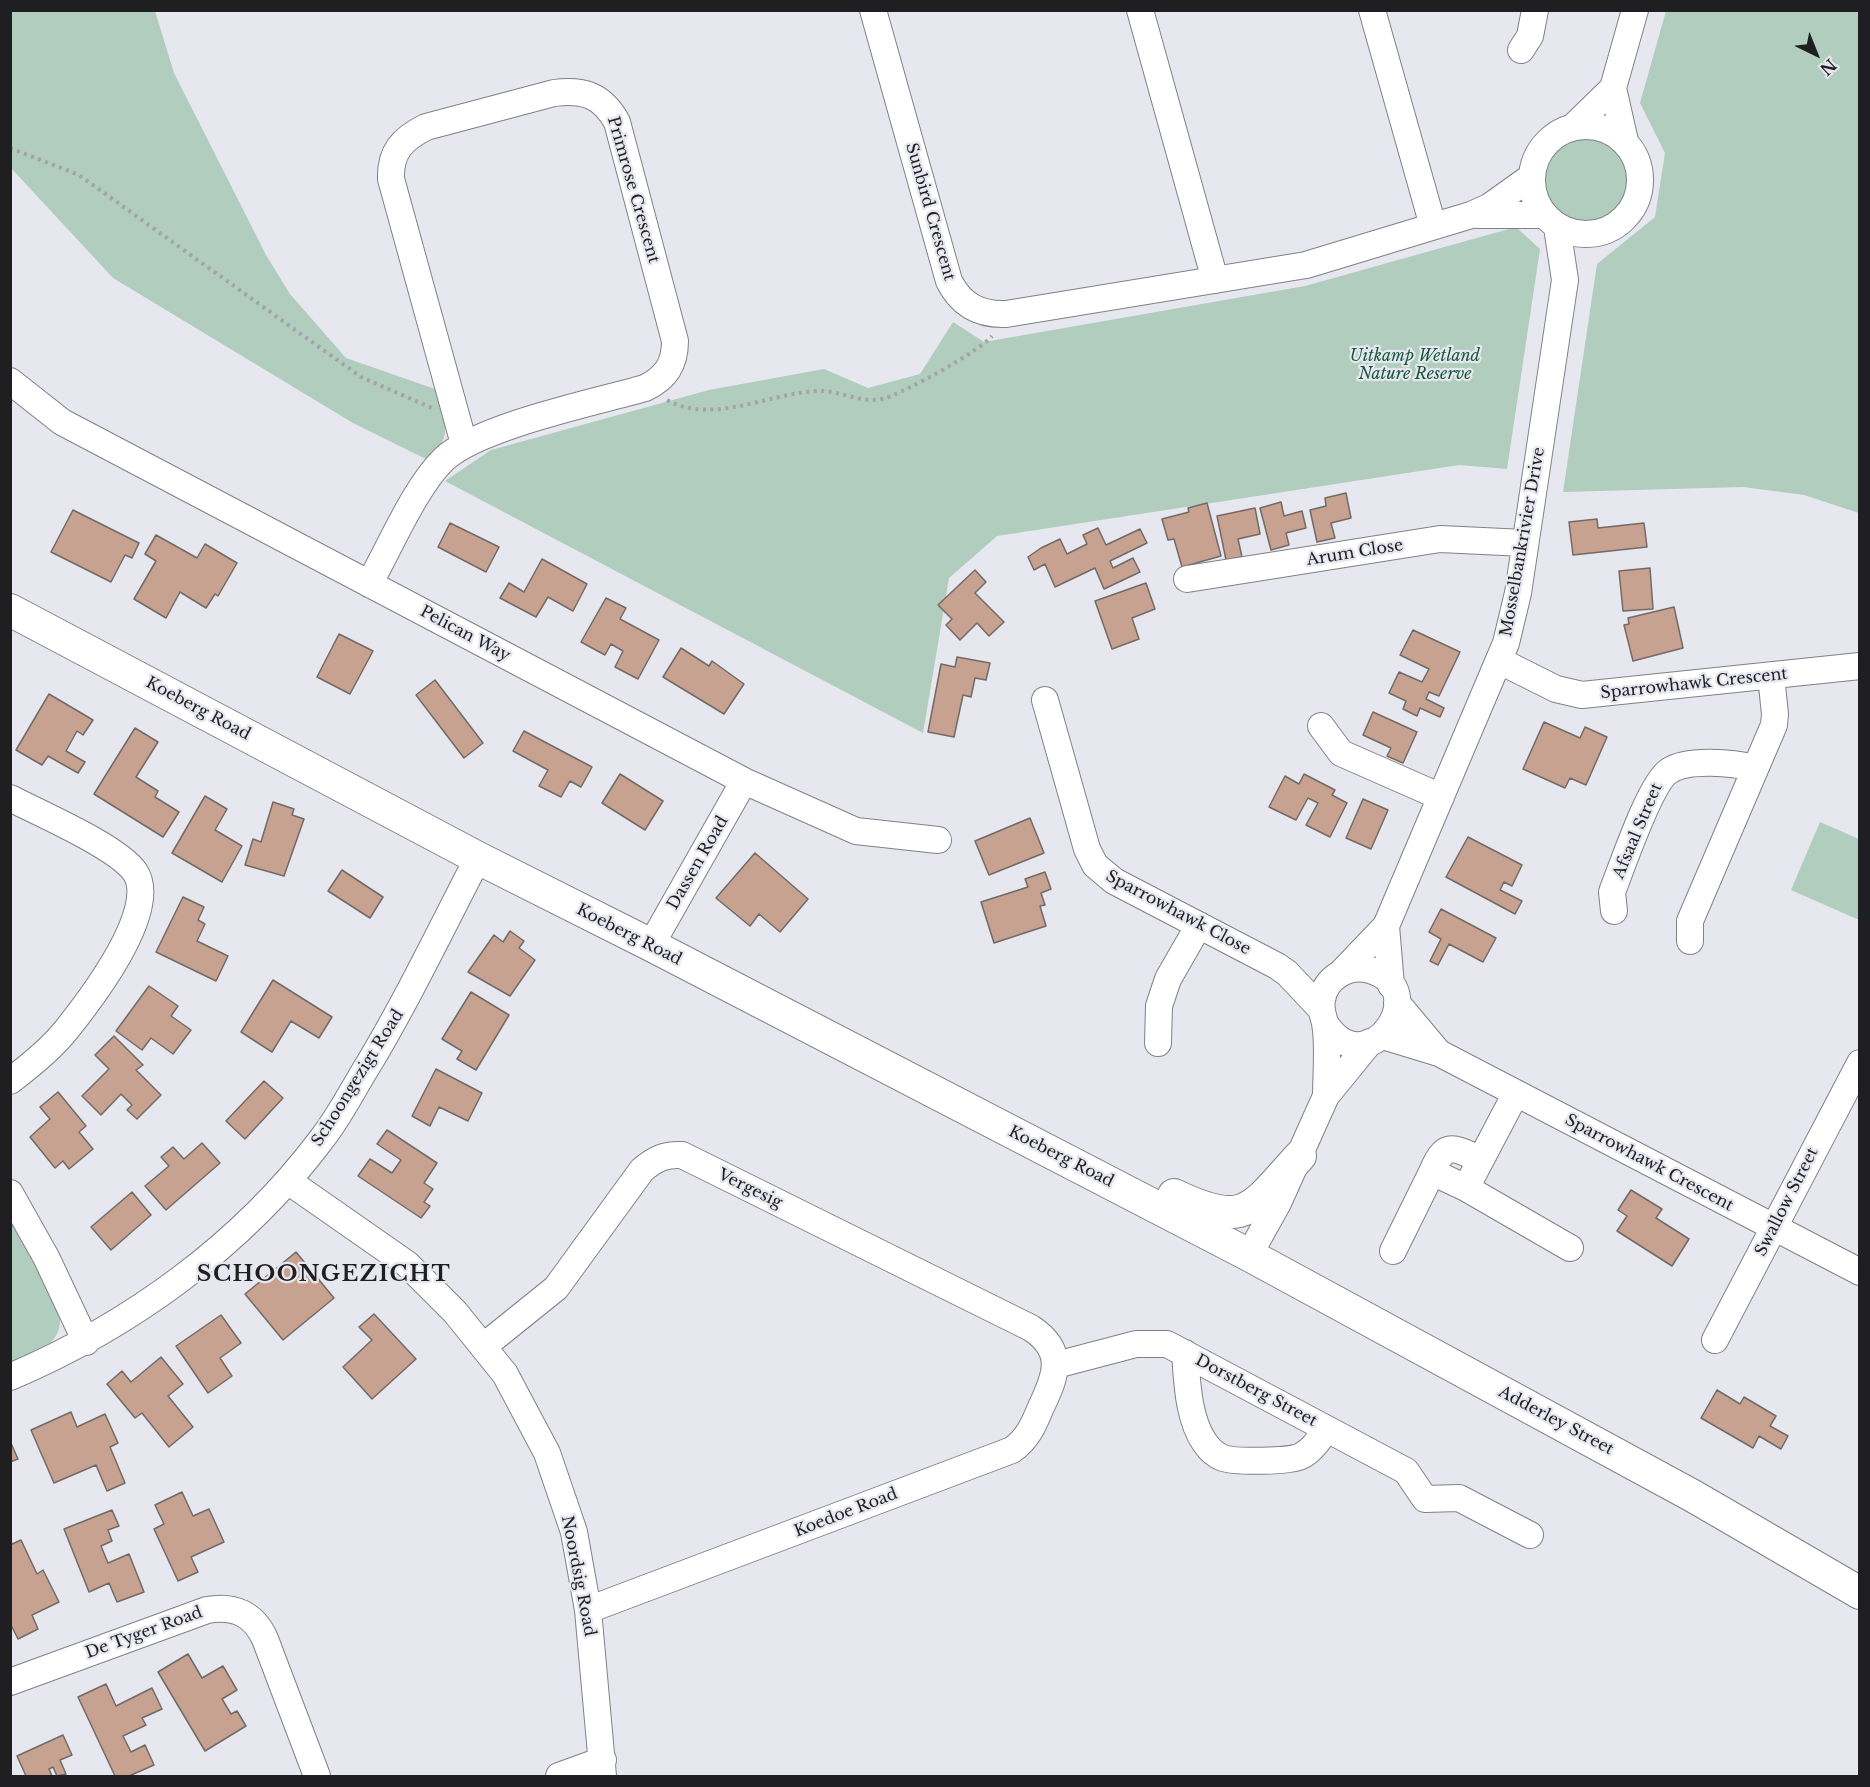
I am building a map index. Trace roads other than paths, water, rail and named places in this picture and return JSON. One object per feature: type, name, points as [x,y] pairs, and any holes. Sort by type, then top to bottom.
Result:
[{"type":"main road","name":"Koeberg Road","points":[[10,610],[478,858],[651,945],[1249,1255]]},
{"type":"main road","points":[[1072,1162],[1087,1156],[1096,1158],[1205,1210],[1227,1214],[1250,1206],[1263,1197],[1300,1156]]},
{"type":"main road","name":"Adderley Street","points":[[1249,1255],[1693,1496],[1860,1593]]},
{"type":"street","name":"Sunbird Crescent","points":[[873,10],[949,281],[954,291],[970,307],[993,314],[1005,314],[1306,265],[1471,215],[1489,207],[1531,177]]},
{"type":"street","points":[[1140,10],[1215,280]]},
{"type":"street","points":[[1372,10],[1432,226]]},
{"type":"street","points":[[1521,50],[1530,36],[1535,10]]},
{"type":"street","name":"Mosselbankrivier Drive","points":[[1326,1096],[1324,993],[1386,926],[1500,661],[1513,618],[1564,280],[1576,256],[1593,234],[1615,226],[1632,209],[1640,186],[1638,161],[1625,141],[1613,88],[1635,10]]},
{"type":"street","name":"Mosselbankrivier Drive","points":[[1564,280],[1550,220],[1534,199],[1531,177],[1537,154],[1552,137],[1573,127],[1613,88]]},
{"type":"street","name":"Primrose Crescent","points":[[369,584],[428,478],[445,458],[464,444],[525,422],[645,387],[655,383],[670,368],[675,342],[617,122],[609,109],[593,96],[573,90],[554,93],[426,127],[403,142],[390,162],[391,179],[464,444]]},
{"type":"street","points":[[1573,127],[1601,127],[1625,141]]},
{"type":"street","name":"Sunbird Crescent","points":[[1471,215],[1550,220]]},
{"type":"street","points":[[1550,220],[1574,234],[1593,234]]},
{"type":"street","name":"Pelican Way","points":[[10,381],[63,422],[744,781],[856,831],[938,840]]},
{"type":"street","name":"Arum Close","points":[[1187,579],[1440,539],[1525,543]]},
{"type":"street","name":"Sparrowhawk Crescent","points":[[1500,661],[1572,695],[1860,666]]},
{"type":"street","points":[[1690,942],[1690,921],[1773,725],[1775,714],[1772,676]]},
{"type":"street","name":"Sparrowhawk Close","points":[[1045,700],[1087,849],[1095,865],[1114,881],[1287,973],[1323,1016]]},
{"type":"street","points":[[1321,726],[1341,753],[1441,797]]},
{"type":"street","name":"Afsaal Street","points":[[1614,911],[1612,891],[1660,778],[1679,766],[1731,763],[1755,768]]},
{"type":"street","name":"Dassen Road","points":[[651,945],[744,781]]},
{"type":"street","points":[[10,798],[115,852],[137,874],[142,900],[136,919],[94,993],[66,1030],[10,1081]]},
{"type":"street","name":"Schoongezigt Road","points":[[10,1377],[86,1342],[131,1316],[240,1229],[288,1181],[322,1139],[400,1013],[478,858]]},
{"type":"street","points":[[1158,1043],[1159,1006],[1168,979],[1199,926]]},
{"type":"street","name":"Mosselbankrivier Drive","points":[[1249,1255],[1278,1203],[1326,1096],[1393,1024],[1394,994],[1386,926]]},
{"type":"street","points":[[1338,976],[1369,969],[1385,978],[1394,994]]},
{"type":"street","name":"Sparrowhawk Close","points":[[1287,973],[1338,976]]},
{"type":"street","name":"Sparrowhawk Crescent","points":[[1394,994],[1439,1053]]},
{"type":"street","points":[[1323,1016],[1336,1037],[1344,1041],[1377,1039]]},
{"type":"street","name":"Sparrowhawk Crescent","points":[[1377,1039],[1439,1053],[1860,1272]]},
{"type":"street","name":"Swallow Street","points":[[1715,1340],[1860,1063]]},
{"type":"street","points":[[1466,1188],[1516,1093]]},
{"type":"street","points":[[1393,1251],[1440,1154],[1449,1148],[1456,1148],[1480,1159]]},
{"type":"street","name":"Vergesig","points":[[484,1346],[556,1288],[642,1170],[656,1159],[671,1154],[682,1155],[1031,1328],[1049,1344],[1056,1365]]},
{"type":"street","points":[[1432,1172],[1466,1188],[1570,1248]]},
{"type":"street","name":"Noordsig Road","points":[[288,1181],[407,1264],[484,1346],[505,1374],[547,1453],[574,1532],[588,1610],[603,1768]]},
{"type":"street","points":[[10,1193],[46,1257],[86,1342]]},
{"type":"street","name":"Dorstberg Street","points":[[1056,1365],[1146,1342],[1167,1344],[1406,1471],[1425,1499],[1459,1498],[1530,1535]]},
{"type":"street","name":"Dorstberg Street","points":[[1185,1353],[1187,1385],[1194,1414],[1203,1441],[1217,1455],[1233,1459],[1294,1459],[1309,1450],[1326,1429]]},
{"type":"street","name":"Koedoe Road","points":[[588,1610],[1004,1454],[1020,1444],[1029,1434],[1052,1384],[1056,1365]]},
{"type":"street","name":"De Tyger Road","points":[[10,1682],[207,1610],[229,1608],[239,1611],[253,1619],[265,1638],[317,1776]]},
{"type":"street","points":[[559,1776],[603,1768]]},
{"type":"district","name":"SCHOONGEZICHT","points":[[324,1275]]},
{"type":"park label","name":"Uitkamp Wetland Nature Reserve","points":[[1415,365]]}]
